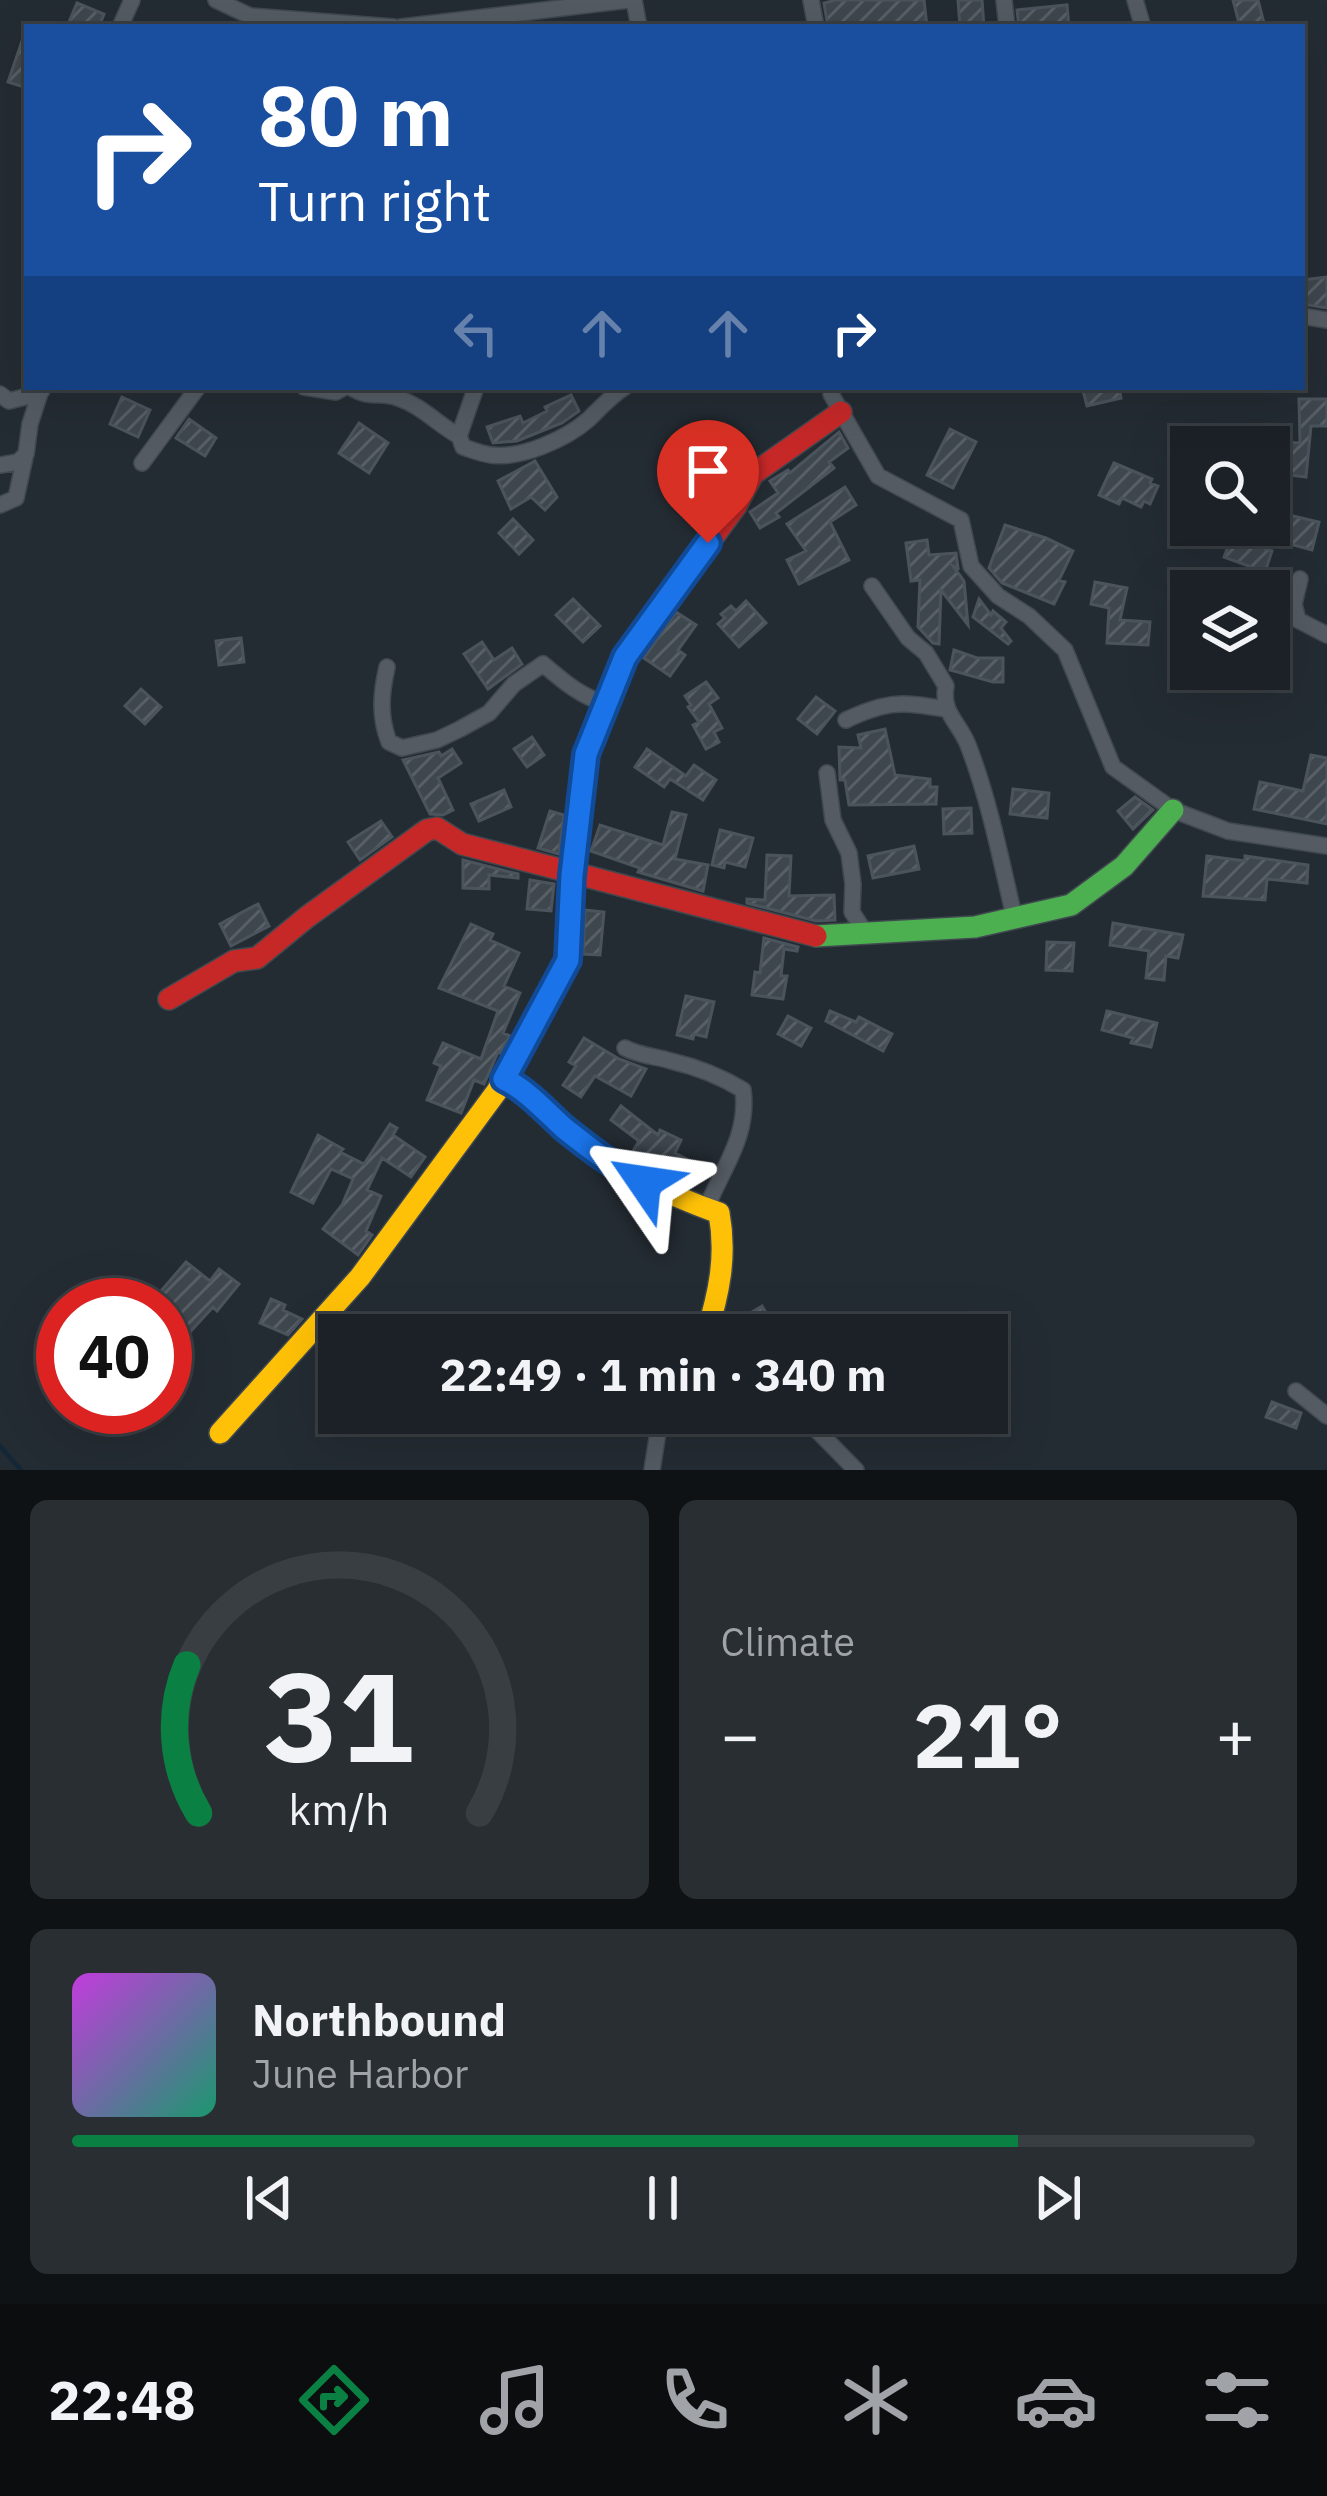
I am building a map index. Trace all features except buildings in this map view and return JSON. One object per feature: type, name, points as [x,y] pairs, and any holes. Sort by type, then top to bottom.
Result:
[{"type":"street","points":[[216,0],[250,16],[357,24]]},
{"type":"street","points":[[477,23],[578,3],[632,0]]},
{"type":"street","points":[[0,394],[9,401],[41,390]]},
{"type":"street","points":[[0,505],[16,498],[41,390]]},
{"type":"street","points":[[142,463],[196,390]]},
{"type":"street","points":[[353,390],[376,397],[390,394],[422,407],[459,436]]},
{"type":"street","points":[[475,390],[459,436],[463,447],[494,456],[562,439],[621,390]]},
{"type":"street","points":[[831,390],[878,476],[961,520],[971,566],[998,596],[1029,616],[1065,650],[1113,766],[1173,810],[1228,831],[1327,846]]},
{"type":"street","points":[[220,1433],[360,1277],[504,1079],[568,960],[586,754],[625,657],[736,506],[753,473],[841,412]]},
{"type":"street","points":[[0,465],[18,462],[26,454]]},
{"type":"street","points":[[1300,579],[1294,604],[1298,620],[1327,634]]},
{"type":"street","points":[[872,586],[946,686],[946,709],[963,733],[983,784],[1015,920]]},
{"type":"street","points":[[387,667],[382,724],[389,742],[402,748],[437,740],[489,713],[514,684],[543,664],[566,685],[606,704]]},
{"type":"street","points":[[847,720],[904,702],[946,709]]},
{"type":"street","points":[[827,772],[833,820],[849,854],[852,912],[866,934]]},
{"type":"street","points":[[169,998],[234,961],[257,958],[307,916],[436,828],[462,844],[815,936],[975,927],[1071,905],[1124,866],[1173,810]]},
{"type":"street","points":[[625,1048],[719,1076],[743,1090],[746,1111],[741,1136],[706,1209]]},
{"type":"street","points":[[504,1079],[523,1089],[624,1173],[718,1213],[725,1240],[716,1314]]},
{"type":"street","points":[[1296,1391],[1327,1416]]},
{"type":"street","points":[[652,1470],[658,1434]]},
{"type":"street","points":[[821,1434],[856,1470]]},
{"type":"waterway","points":[[0,1446],[21,1470]]},
{"type":"traffic: fast","points":[[509,1068],[568,960],[586,754],[624,657],[650,622]]},
{"type":"traffic: fast","points":[[816,936],[975,927],[1071,905],[1124,866],[1173,810]]},
{"type":"traffic: slow","points":[[220,1433],[360,1277],[509,1068]]},
{"type":"traffic: slow","points":[[504,1079],[610,1162],[719,1213],[720,1275],[712,1314]]},
{"type":"traffic: jam","points":[[650,622],[736,506],[753,474],[841,412]]},
{"type":"traffic: jam","points":[[169,999],[234,961],[257,958],[427,830],[437,828],[462,844],[816,936]]},
{"type":"route","points":[[644,1182],[624,1173],[523,1089],[504,1079],[568,960],[586,754],[625,657],[708,543]]}]
